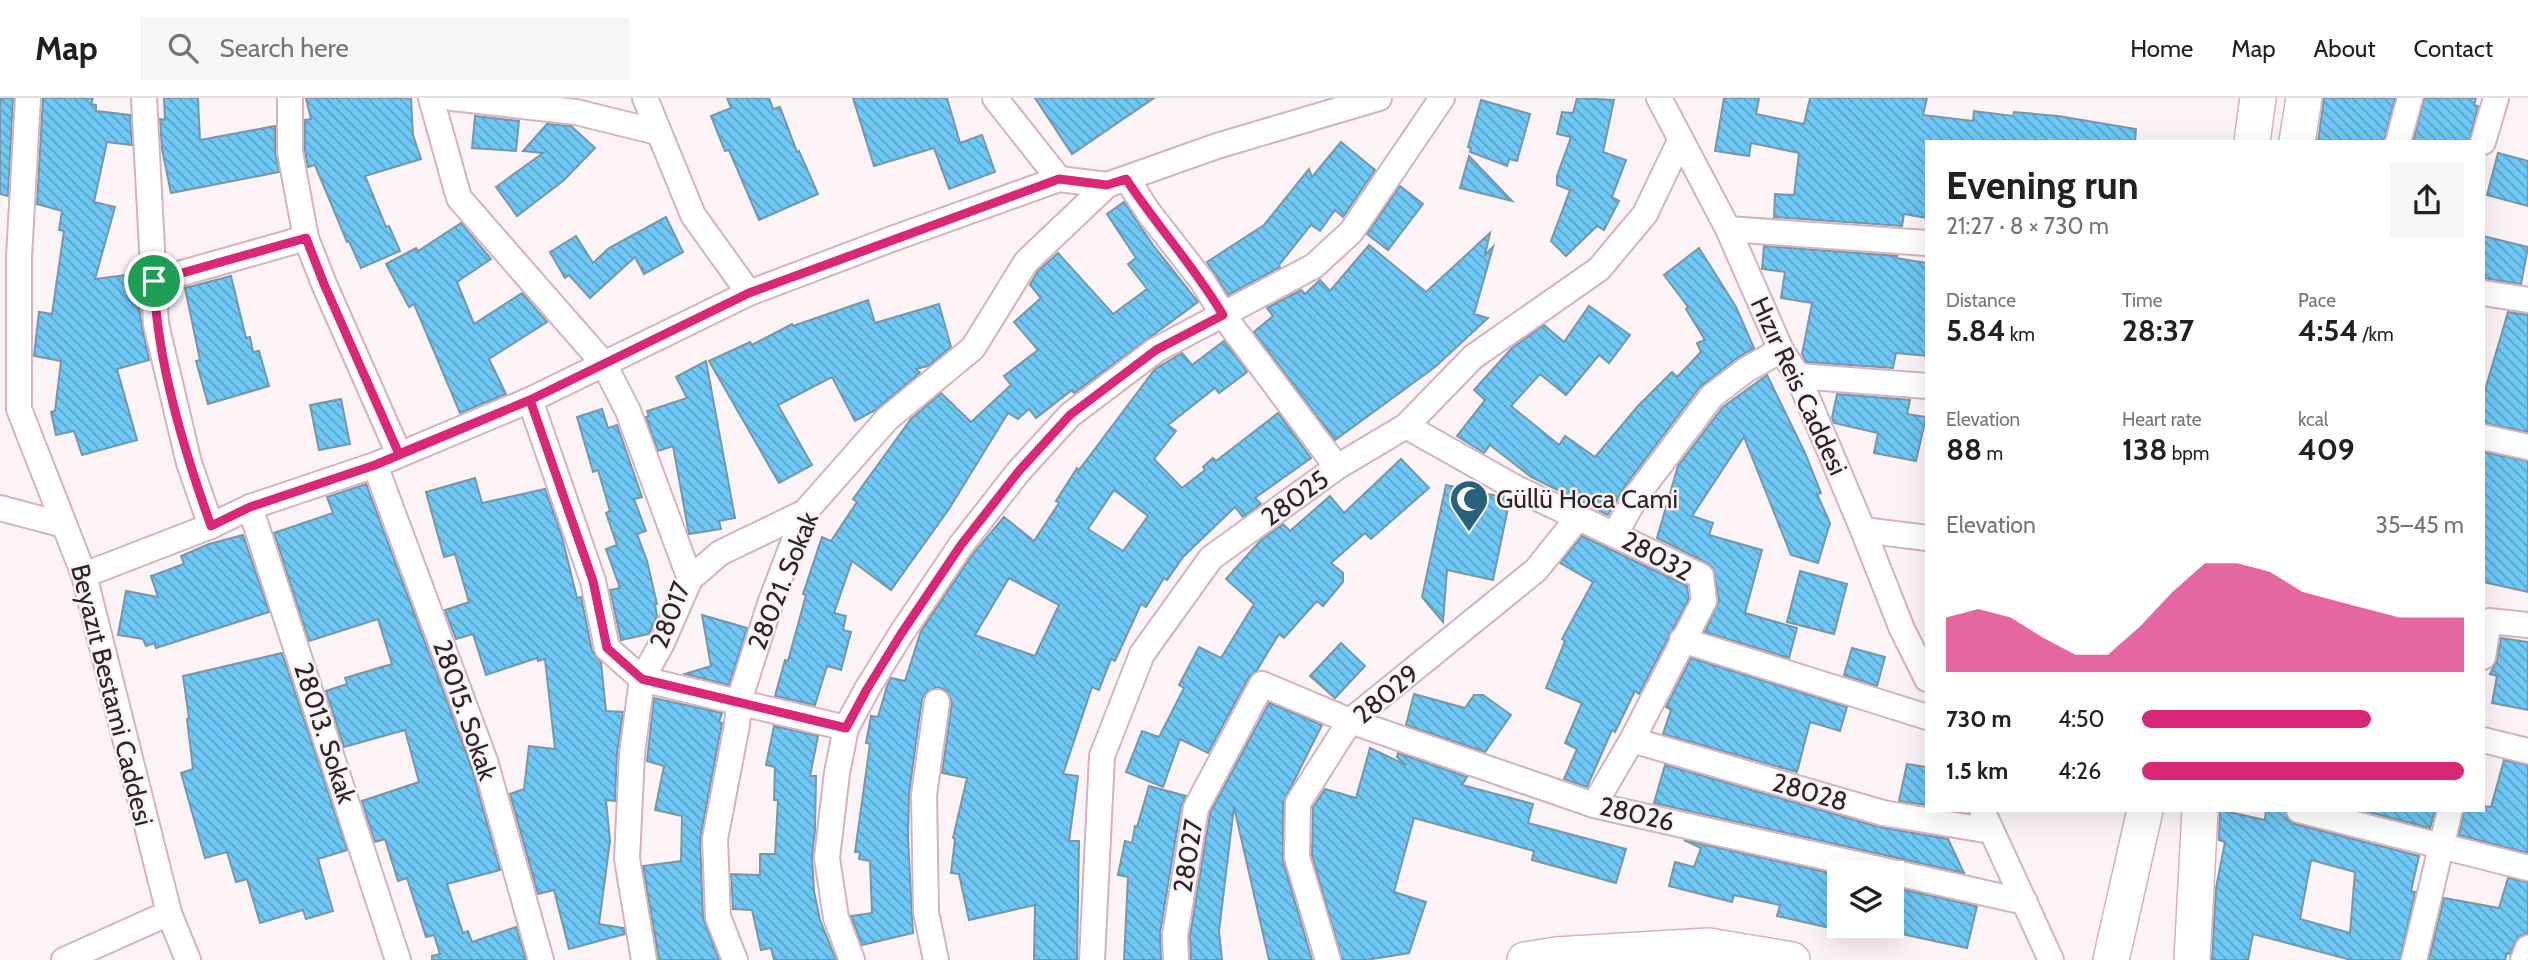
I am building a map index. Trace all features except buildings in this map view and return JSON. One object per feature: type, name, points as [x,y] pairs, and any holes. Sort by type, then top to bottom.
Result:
[{"type":"main road","points":[[2252,140],[2258,98]]},
{"type":"main road","points":[[2297,140],[2304,98]]},
{"type":"main road","points":[[2111,960],[2145,812]]},
{"type":"main road","points":[[2192,960],[2200,812]]},
{"type":"main road","points":[[1525,960],[1556,955],[1708,946],[1792,960]]},
{"type":"street","name":"Beyazıt Bestami Caddesi","points":[[28,98],[19,257],[19,409],[85,575],[169,914],[188,960]]},
{"type":"street","points":[[144,98],[156,324],[189,463],[211,526]]},
{"type":"street","points":[[290,98],[290,152],[306,238],[399,454]]},
{"type":"street","name":"28017","points":[[430,98],[459,198],[604,364],[628,411],[690,579],[642,679],[632,754],[627,859],[644,960]]},
{"type":"street","points":[[452,98],[575,105],[657,132]]},
{"type":"street","points":[[645,98],[693,215],[749,293]]},
{"type":"street","points":[[995,98],[1059,179]]},
{"type":"street","points":[[85,575],[211,526],[250,507],[375,465],[530,400],[749,293],[1059,179],[1117,182],[1317,107],[1380,98]]},
{"type":"street","points":[[852,960],[836,918],[827,858],[837,773],[846,728],[901,634],[961,545],[1019,471],[1070,415],[1156,350],[1314,266],[1351,232],[1442,98]]},
{"type":"street","name":"Hızır Reis Caddesi","points":[[1659,98],[1728,229],[1781,350],[1798,376],[1902,629],[1924,668]]},
{"type":"street","points":[[2399,140],[2410,98]]},
{"type":"street","points":[[2484,140],[2496,98]]},
{"type":"street","name":"28025","points":[[1092,960],[1102,756],[1142,654],[1211,558],[1337,467],[1406,426],[1473,357],[1600,269],[1645,214],[1681,141]]},
{"type":"street","points":[[1117,182],[1149,214],[1203,282],[1223,315],[1337,467]]},
{"type":"street","name":"28021. Sokak","points":[[735,960],[718,916],[715,839],[737,725],[739,701],[771,601],[805,512],[887,419],[973,348],[1026,262],[1117,182]]},
{"type":"street","points":[[1728,229],[1925,243]]},
{"type":"street","points":[[154,281],[306,238]]},
{"type":"street","points":[[2485,300],[2528,300]]},
{"type":"street","points":[[1615,534],[1637,495],[1712,396],[1746,370],[1781,350]]},
{"type":"street","points":[[1798,376],[1925,386]]},
{"type":"street","points":[[530,400],[593,581],[607,648],[642,679],[846,728]]},
{"type":"street","name":"28032","points":[[1406,426],[1516,488],[1700,576],[1704,601],[1682,640]]},
{"type":"street","points":[[2485,437],[2528,447]]},
{"type":"street","name":"28015. Sokak","points":[[375,465],[485,761],[541,960]]},
{"type":"street","name":"28013. Sokak","points":[[250,507],[398,960]]},
{"type":"street","points":[[0,508],[64,525]]},
{"type":"street","points":[[690,579],[720,553],[805,512]]},
{"type":"street","name":"28029","points":[[1328,960],[1297,857],[1298,803],[1350,721],[1536,570],[1577,519]]},
{"type":"street","points":[[1863,530],[1925,538]]},
{"type":"street","points":[[2485,645],[2489,621],[2528,625]]},
{"type":"street","points":[[1594,805],[1632,740],[1682,640],[1925,716]]},
{"type":"street","name":"28026","points":[[1262,684],[1350,721],[1594,805],[2025,902]]},
{"type":"street","name":"28027","points":[[1176,960],[1175,935],[1196,808],[1262,684]]},
{"type":"street","points":[[936,960],[926,912],[924,795],[937,702]]},
{"type":"street","name":"28028","points":[[1632,740],[1883,813],[1986,821]]},
{"type":"street","points":[[2485,740],[2528,751]]},
{"type":"street","points":[[2307,812],[2528,868]]},
{"type":"street","points":[[2414,960],[2449,812]]},
{"type":"street","points":[[1986,821],[2050,960]]},
{"type":"street","points":[[64,960],[169,914]]},
{"type":"street","points":[[2524,960],[2528,948]]},
{"type":"place","name":"Güllü Hoca Cami","points":[[1469,533]]},
{"type":"route","points":[[154,281],[156,324],[189,463],[211,526],[250,507],[375,465],[530,400],[749,293],[1059,179],[1107,185],[1126,179],[1149,214],[1203,282],[1223,315],[1156,350],[1070,415],[1019,471],[961,545],[901,634],[846,728],[642,679],[607,648],[593,581],[530,400],[399,454],[306,238],[154,281]]}]
